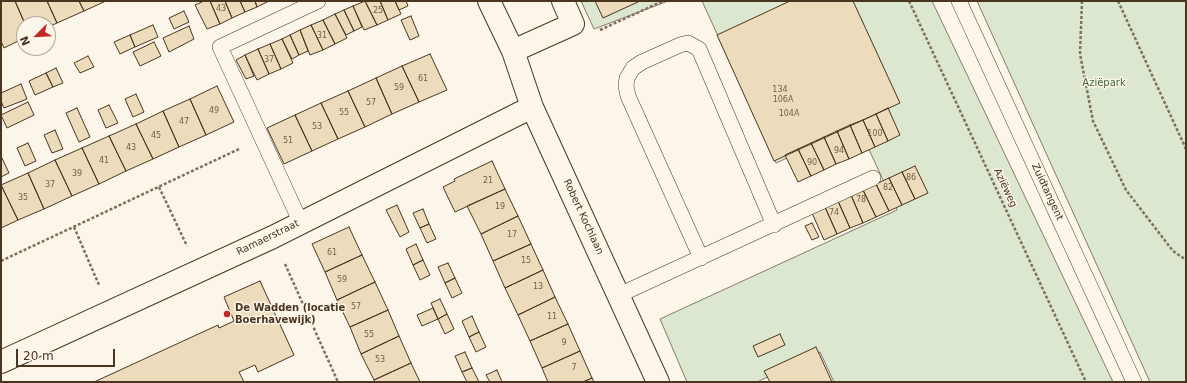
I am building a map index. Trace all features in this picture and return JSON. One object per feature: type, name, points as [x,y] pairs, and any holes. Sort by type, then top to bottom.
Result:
[{"type":"street","name":"Robert Kochlaan","points":[[489,1],[513,51],[532,107],[658,382]]},
{"type":"street","points":[[513,51],[572,24],[563,1]]},
{"type":"street","name":"Ramaerstraat","points":[[1,362],[273,237],[532,107]]},
{"type":"lane","points":[[301,223],[220,47],[318,1]]},
{"type":"lane","name":"Zuidtangent","points":[[960,1],[1134,382]]},
{"type":"lane","points":[[701,258],[628,96],[626,86],[627,78],[633,68],[642,62],[680,45],[688,43],[699,49],[774,225]]},
{"type":"lane","points":[[619,295],[774,225],[873,178]]},
{"type":"path","points":[[572,24],[580,40],[663,1]]},
{"type":"path","name":"Aziëweg","points":[[909,1],[1086,382]]},
{"type":"path","points":[[1082,1],[1080,54],[1093,121],[1126,190],[1173,251],[1186,260]]},
{"type":"path","points":[[1118,1],[1186,149]]},
{"type":"path","points":[[1,261],[262,138]]},
{"type":"path","points":[[159,187],[199,271]]},
{"type":"path","points":[[74,227],[110,312]]},
{"type":"path","points":[[273,237],[338,382]]},
{"type":"green space","points":[[581,1],[668,1],[594,29]]},
{"type":"green space","points":[[702,1],[932,1],[1113,382],[834,382],[820,352],[757,382],[687,382],[660,319],[897,210],[858,126],[776,163]]},
{"type":"green space","name":"Aziëpark","points":[[977,1],[1186,1],[1186,382],[1150,382]]},
{"type":"building","points":[[1,1],[15,1],[22,16],[16,16],[16,42],[4,48],[1,41]]},
{"type":"building","points":[[15,1],[47,1],[54,16],[22,16]]},
{"type":"building","points":[[47,1],[79,1],[84,11],[57,23],[56,16],[54,16]]},
{"type":"building","points":[[79,1],[106,1],[84,11]]},
{"type":"building","points":[[204,1],[210,1],[220,24],[207,29],[195,5]]},
{"type":"building","points":[[210,1],[225,1],[232,18],[220,24]]},
{"type":"building","points":[[225,1],[240,1],[245,12],[232,18]]},
{"type":"building","points":[[240,1],[255,1],[257,7],[245,12]]},
{"type":"building","points":[[255,1],[269,1],[257,7]]},
{"type":"building","points":[[365,1],[380,1],[388,20],[377,25]]},
{"type":"building","points":[[365,1],[377,25],[364,30],[353,6]]},
{"type":"building","points":[[380,1],[395,1],[401,14],[388,20]]},
{"type":"building","points":[[395,1],[406,1],[408,6],[399,10]]},
{"type":"building","points":[[595,1],[640,1],[603,18]]},
{"type":"building","points":[[790,1],[853,1],[900,103],[774,161],[717,35]]},
{"type":"building","points":[[353,6],[362,27],[354,31],[344,10]]},
{"type":"building","points":[[344,10],[354,31],[346,35],[335,14]]},
{"type":"building","points":[[184,11],[189,22],[174,29],[169,18]]},
{"type":"building","points":[[335,14],[347,38],[335,44],[323,20]]},
{"type":"building","points":[[411,16],[419,36],[410,40],[401,20]]},
{"type":"building","points":[[323,20],[335,44],[323,50],[311,25]]},
{"type":"building","points":[[153,25],[158,37],[135,47],[130,35]]},
{"type":"building","points":[[311,25],[323,50],[310,55],[300,30]]},
{"type":"building","points":[[189,26],[194,39],[169,52],[163,38]]},
{"type":"building","points":[[300,30],[308,51],[299,55],[290,35]]},
{"type":"building","points":[[130,35],[135,47],[120,54],[114,42]]},
{"type":"building","points":[[290,35],[299,55],[292,59],[282,39]]},
{"type":"building","points":[[282,39],[293,63],[281,69],[270,44]]},
{"type":"building","points":[[154,42],[161,56],[140,66],[133,52]]},
{"type":"building","points":[[270,44],[281,69],[269,74],[258,49]]},
{"type":"building","points":[[258,49],[269,74],[257,80],[245,55]]},
{"type":"building","points":[[430,54],[447,90],[419,102],[402,66]]},
{"type":"building","points":[[245,55],[254,76],[246,79],[236,60]]},
{"type":"building","points":[[88,56],[94,67],[80,73],[74,63]]},
{"type":"building","points":[[402,66],[419,102],[392,114],[376,78]]},
{"type":"building","points":[[56,68],[63,83],[53,87],[46,73]]},
{"type":"building","points":[[46,73],[53,87],[35,95],[29,81]]},
{"type":"building","points":[[376,78],[392,114],[365,127],[348,91]]},
{"type":"building","points":[[21,84],[27,99],[4,108],[1,101],[1,93]]},
{"type":"building","points":[[217,86],[234,122],[206,135],[190,99]]},
{"type":"building","points":[[348,91],[365,127],[338,139],[321,103]]},
{"type":"building","points":[[136,94],[144,112],[133,117],[125,99]]},
{"type":"building","points":[[190,99],[206,135],[179,147],[163,111]]},
{"type":"building","points":[[28,102],[34,115],[7,128],[1,115]]},
{"type":"building","points":[[321,103],[338,139],[312,151],[295,115]]},
{"type":"building","points":[[109,105],[118,123],[106,128],[98,110]]},
{"type":"building","points":[[77,108],[90,137],[79,142],[66,113]]},
{"type":"building","points":[[888,108],[900,135],[888,141],[876,114]]},
{"type":"building","points":[[163,111],[179,147],[153,159],[136,124]]},
{"type":"building","points":[[876,114],[888,141],[875,147],[863,120]]},
{"type":"building","points":[[295,115],[312,151],[284,164],[267,128]]},
{"type":"building","points":[[863,120],[875,147],[862,153],[850,125]]},
{"type":"building","points":[[136,124],[153,159],[126,171],[109,136]]},
{"type":"building","points":[[850,125],[862,153],[849,159],[837,131]]},
{"type":"building","points":[[55,130],[63,149],[52,153],[44,135]]},
{"type":"building","points":[[837,131],[849,159],[836,164],[824,137]]},
{"type":"building","points":[[109,136],[126,171],[99,184],[82,148]]},
{"type":"building","points":[[824,137],[836,164],[824,170],[811,143]]},
{"type":"building","points":[[28,143],[36,161],[25,166],[17,148]]},
{"type":"building","points":[[811,143],[824,170],[811,176],[798,149]]},
{"type":"building","points":[[82,148],[99,184],[72,196],[55,160]]},
{"type":"building","points":[[798,149],[811,176],[798,182],[785,155]]},
{"type":"building","points":[[1,156],[9,173],[1,177]]},
{"type":"building","points":[[55,160],[72,196],[44,209],[28,173]]},
{"type":"building","points":[[492,161],[505,189],[455,212],[443,187],[455,181],[454,179]]},
{"type":"building","points":[[915,166],[928,193],[915,199],[902,172]]},
{"type":"building","points":[[902,172],[915,199],[902,205],[889,178]]},
{"type":"building","points":[[28,173],[44,209],[18,220],[1,185]]},
{"type":"building","points":[[889,178],[902,205],[889,211],[876,184]]},
{"type":"building","points":[[876,184],[889,211],[876,217],[863,190]]},
{"type":"building","points":[[1,185],[18,220],[1,228]]},
{"type":"building","points":[[505,189],[518,216],[481,234],[467,206]]},
{"type":"building","points":[[863,190],[876,217],[863,223],[851,195]]},
{"type":"building","points":[[851,195],[863,223],[850,228],[838,201]]},
{"type":"building","points":[[838,201],[850,228],[837,234],[825,207]]},
{"type":"building","points":[[397,205],[409,232],[400,237],[386,210]]},
{"type":"building","points":[[825,207],[837,234],[824,240],[812,213]]},
{"type":"building","points":[[423,209],[429,224],[420,228],[413,213]]},
{"type":"building","points":[[518,216],[531,244],[493,261],[481,234]]},
{"type":"building","points":[[812,223],[819,237],[812,240],[805,226]]},
{"type":"building","points":[[429,224],[436,239],[427,243],[420,228]]},
{"type":"building","points":[[349,227],[362,255],[325,272],[312,244]]},
{"type":"building","points":[[416,244],[423,260],[413,265],[406,249]]},
{"type":"building","points":[[531,244],[543,270],[505,288],[493,261]]},
{"type":"building","points":[[362,255],[375,282],[337,300],[325,272]]},
{"type":"building","points":[[423,260],[430,275],[420,280],[413,265]]},
{"type":"building","points":[[448,263],[455,278],[445,283],[438,267]]},
{"type":"building","points":[[543,270],[555,297],[518,315],[505,288]]},
{"type":"building","points":[[455,278],[462,293],[452,298],[445,283]]},
{"type":"building","points":[[260,281],[294,355],[258,372],[255,365],[239,372],[244,382],[94,382],[218,325],[219,328],[234,321],[224,297]]},
{"type":"building","points":[[375,282],[388,310],[350,327],[337,300]]},
{"type":"building","points":[[555,297],[568,324],[530,341],[518,315]]},
{"type":"building","points":[[440,299],[447,314],[438,319],[431,303]]},
{"type":"building","points":[[433,308],[438,319],[422,326],[417,315]]},
{"type":"building","points":[[388,310],[399,336],[361,354],[350,327]]},
{"type":"building","points":[[447,314],[454,329],[445,334],[438,319]]},
{"type":"building","points":[[472,316],[479,332],[469,337],[462,321]]},
{"type":"building","points":[[568,324],[580,351],[542,368],[530,341]]},
{"type":"building","points":[[479,332],[486,347],[476,352],[469,337]]},
{"type":"building","points":[[780,334],[785,345],[758,357],[753,346]]},
{"type":"building","points":[[399,336],[411,363],[374,380],[361,354]]},
{"type":"building","points":[[816,347],[832,382],[770,382],[764,371]]},
{"type":"building","points":[[580,351],[592,378],[583,382],[548,382],[542,368]]},
{"type":"building","points":[[465,352],[472,368],[462,372],[455,356]]},
{"type":"building","points":[[411,363],[420,382],[375,382],[374,380]]},
{"type":"building","points":[[472,368],[479,382],[467,382],[462,372]]},
{"type":"building","points":[[497,370],[502,382],[490,382],[486,375]]},
{"type":"building","points":[[592,378],[594,382],[583,382]]},
{"type":"place","name":"De Wadden (locatie Boerhavewijk)","points":[[227,314]]}]
